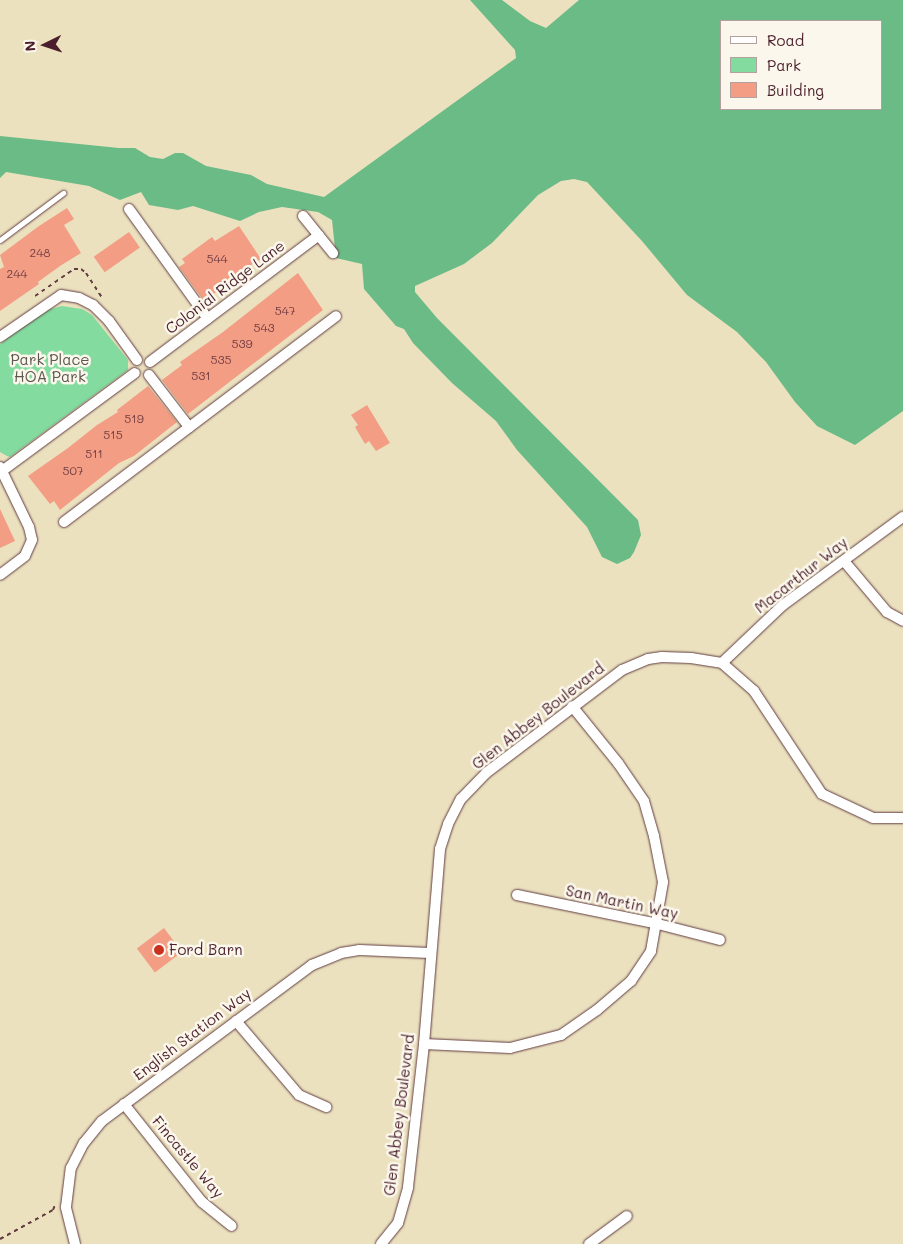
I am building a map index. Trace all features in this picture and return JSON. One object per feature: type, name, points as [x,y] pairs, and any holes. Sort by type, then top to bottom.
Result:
[{"type":"street","points":[[129,209],[208,319]]},
{"type":"street","points":[[303,216],[333,253]]},
{"type":"street","name":"Colonial Ridge Lane","points":[[150,362],[319,235]]},
{"type":"street","points":[[0,336],[61,295],[79,298],[93,305],[109,321],[138,360]]},
{"type":"street","points":[[64,522],[336,316]]},
{"type":"street","points":[[146,359],[150,362],[152,369],[149,375],[141,378],[134,374],[133,365],[138,360],[146,359]]},
{"type":"street","points":[[0,575],[25,556],[32,540],[29,526],[1,469],[134,374]]},
{"type":"street","points":[[149,375],[189,427]]},
{"type":"street","name":"Macarthur Way","points":[[722,663],[783,605],[903,517]]},
{"type":"street","points":[[844,561],[888,612],[903,621]]},
{"type":"street","name":"Glen Abbey Boulevard","points":[[381,1244],[398,1223],[408,1187],[424,1044],[440,849],[448,824],[461,799],[486,773],[622,670],[648,660],[672,657],[722,663]]},
{"type":"street","points":[[722,663],[754,691],[822,794],[873,818],[903,818]]},
{"type":"street","points":[[424,1044],[510,1048],[561,1035],[597,1010],[631,981],[651,951],[654,923],[663,882],[654,836],[644,800],[618,763],[572,706]]},
{"type":"street","name":"San Martin Way","points":[[517,895],[654,923],[720,940]]},
{"type":"street","name":"English Station Way","points":[[75,1244],[66,1207],[71,1168],[77,1154],[92,1132],[124,1104],[300,972],[326,958],[342,953],[373,950],[430,953]]},
{"type":"street","points":[[236,1021],[299,1095],[326,1107]]},
{"type":"street","name":"Fincastle Way","points":[[124,1104],[202,1202],[232,1226]]},
{"type":"street","points":[[588,1244],[627,1216]]},
{"type":"lane","points":[[0,240],[63,193]]},
{"type":"path","points":[[35,296],[74,269],[81,269],[105,302]]},
{"type":"path","points":[[0,1239],[53,1210],[57,1197]]},
{"type":"green space","points":[[470,0],[502,0],[530,21],[546,28],[579,0],[903,0],[903,411],[855,445],[817,426],[795,402],[766,362],[737,332],[687,295],[642,241],[587,182],[574,179],[561,181],[538,195],[492,243],[464,264],[415,286],[415,292],[437,318],[638,520],[641,535],[634,552],[630,558],[617,564],[602,557],[587,527],[517,450],[496,421],[452,383],[413,343],[404,329],[396,326],[364,289],[362,264],[336,258],[332,220],[318,212],[282,207],[259,212],[240,221],[193,206],[178,210],[149,205],[141,192],[120,200],[89,186],[6,172],[0,178],[0,136],[135,148],[150,157],[163,159],[175,153],[183,153],[206,166],[251,175],[267,184],[324,197],[516,58],[515,50]]},
{"type":"green space","name":"Park Place HOA Park","points":[[62,306],[82,309],[92,315],[128,360],[128,370],[10,457],[7,456],[0,452],[0,344],[38,315],[47,310]]},
{"type":"building","points":[[67,208],[74,219],[64,225],[81,253],[60,266],[38,282],[39,284],[0,311],[0,269],[4,267],[0,255]]},
{"type":"building","points":[[239,226],[261,259],[238,273],[239,275],[204,301],[179,267],[185,263],[182,259],[212,237],[215,241]]},
{"type":"building","points":[[129,232],[140,248],[105,272],[94,257]]},
{"type":"building","points":[[298,273],[323,310],[188,414],[162,380],[182,365],[180,362],[223,332]]},
{"type":"building","points":[[148,386],[177,422],[134,456],[119,463],[60,510],[54,501],[50,504],[28,476],[97,425],[118,412],[117,410]]},
{"type":"building","points":[[367,405],[390,443],[376,451],[369,441],[365,444],[355,427],[358,425],[351,415]]},
{"type":"building","points":[[0,509],[15,541],[0,548]]},
{"type":"building","name":"Ford Barn","points":[[164,928],[182,952],[155,972],[137,948]]},
{"type":"place","name":"Ford Barn","points":[[159,950]]}]
